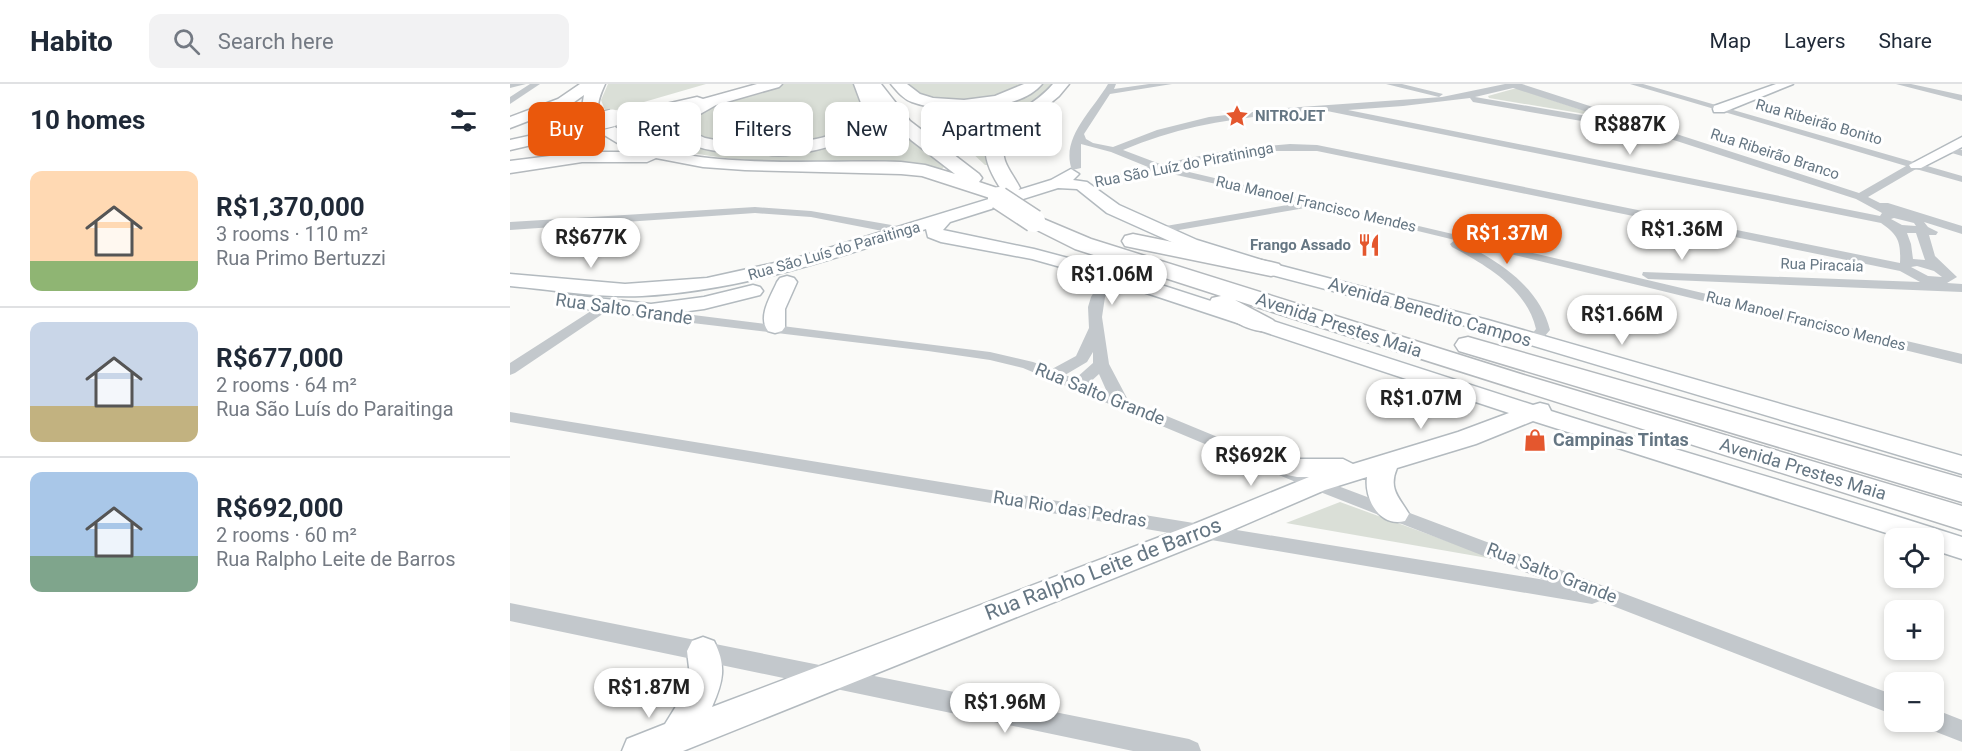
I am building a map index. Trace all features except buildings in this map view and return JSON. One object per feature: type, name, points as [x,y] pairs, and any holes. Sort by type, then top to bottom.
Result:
[{"type":"highway","points":[[510,123],[564,102],[590,84]]},
{"type":"highway","points":[[597,84],[589,110],[591,117],[605,129],[623,140],[645,148],[703,162]]},
{"type":"highway","points":[[612,118],[746,84]]},
{"type":"highway","points":[[510,141],[765,84]]},
{"type":"highway","points":[[774,84],[713,102],[687,113],[678,120],[676,131],[700,142],[748,150],[775,150],[820,143],[867,122],[872,111],[862,84]]},
{"type":"highway","points":[[873,84],[881,98],[907,127],[1005,193]]},
{"type":"highway","points":[[892,84],[937,137],[974,165],[1005,193]]},
{"type":"highway","points":[[899,84],[920,100],[950,104],[1003,99],[1028,89],[1034,84]]},
{"type":"highway","points":[[1005,193],[994,159],[994,147],[1005,130],[1061,85]]},
{"type":"highway","points":[[612,118],[703,87]]},
{"type":"highway","points":[[510,167],[601,156],[641,156],[703,162],[901,168],[925,171],[1005,193]]},
{"type":"highway","name":"Avenida Prestes Maia","points":[[1005,193],[1041,216],[1091,238],[1570,398],[1962,518]]},
{"type":"highway","points":[[1091,238],[1162,248],[1271,269]]},
{"type":"highway","points":[[1091,238],[1148,269],[1264,325]]},
{"type":"highway","name":"Avenida Prestes Maia","points":[[1091,238],[1169,257],[1962,490]]},
{"type":"street","points":[[510,86],[522,84]]},
{"type":"street","points":[[510,101],[536,84]]},
{"type":"street","points":[[1077,170],[1079,134],[1110,88],[1168,84]]},
{"type":"street","points":[[1390,84],[1648,129]]},
{"type":"street","points":[[1077,170],[1084,150],[1109,149],[1210,120],[1463,97],[1514,84]]},
{"type":"street","name":"Rua Ribeirão Branco","points":[[1514,84],[1962,231]]},
{"type":"street","name":"Rua Ribeirão Bonito","points":[[1634,84],[1962,179]]},
{"type":"street","points":[[1719,109],[1787,84]]},
{"type":"street","points":[[1900,84],[1962,98]]},
{"type":"street","points":[[1364,106],[1370,118]]},
{"type":"street","points":[[1329,109],[1892,221],[1918,221],[1923,226],[1921,230],[1929,257],[1942,269],[1962,276]]},
{"type":"street","points":[[1079,134],[1086,143],[1130,156],[1145,168]]},
{"type":"street","points":[[1130,156],[1145,137]]},
{"type":"street","points":[[1860,197],[1916,165],[1955,151],[1962,141]]},
{"type":"street","name":"Rua São Luíz do Piratininga","points":[[651,310],[704,303],[787,282],[939,226],[1077,170],[1100,182],[1145,168],[1160,168],[1265,148],[1317,148],[1841,256],[1905,265],[1911,274],[1932,281],[1948,279],[1948,274],[1942,269]]},
{"type":"street","name":"Rua Manoel Francisco Mendes","points":[[1160,168],[1744,305],[1962,359]]},
{"type":"street","name":"Rua São Luís do Paraitinga","points":[[510,280],[596,289],[639,290],[725,282],[789,267],[903,231],[939,226],[1057,183],[1077,170]]},
{"type":"street","name":"Avenida Benedito Campos","points":[[1077,170],[1113,209],[1191,244],[1271,269],[1390,298],[1962,465]]},
{"type":"street","name":"Rua Ribeirão Branco","points":[[1860,197],[1892,221]]},
{"type":"street","points":[[1160,231],[1315,203]]},
{"type":"street","points":[[510,226],[755,210],[811,214],[903,231]]},
{"type":"street","points":[[1892,221],[1904,237],[1907,249],[1905,265]]},
{"type":"street","points":[[856,246],[864,235],[864,223]]},
{"type":"street","points":[[939,226],[947,238],[1034,254],[1114,276],[1595,433],[1808,497],[1900,528]]},
{"type":"street","points":[[1921,230],[1962,238]]},
{"type":"street","points":[[1434,233],[1489,263],[1537,309],[1543,321],[1544,330],[1533,340]]},
{"type":"street","points":[[1841,256],[1858,277],[1856,283]]},
{"type":"street","name":"Rua Piracaia","points":[[1609,274],[1962,288]]},
{"type":"street","points":[[1114,276],[1104,285],[1098,296],[1095,330],[1101,364],[1121,403]]},
{"type":"street","points":[[1744,305],[1754,279]]},
{"type":"street","points":[[775,327],[775,309],[787,282]]},
{"type":"street","points":[[651,310],[662,295],[672,287]]},
{"type":"street","name":"Rua Salto Grande","points":[[510,293],[651,310],[667,316],[775,327],[990,356],[1028,365],[1316,484],[1884,701]]},
{"type":"street","points":[[510,370],[605,306]]},
{"type":"street","points":[[1053,375],[1082,359],[1095,330]]},
{"type":"street","points":[[1078,385],[1101,364]]},
{"type":"street","points":[[1451,385],[1476,402],[1481,415],[1476,432],[1467,438]]},
{"type":"street","name":"Rua Ralpho Leite de Barros","points":[[640,751],[1204,531],[1316,484],[1467,438],[1570,398]]},
{"type":"street","name":"Rua Rio das Pedras","points":[[510,417],[1629,602]]},
{"type":"street","points":[[1266,464],[1328,469],[1387,463]]},
{"type":"street","points":[[1387,463],[1378,482],[1380,493],[1395,514]]},
{"type":"street","points":[[1944,542],[1962,548]]},
{"type":"street","points":[[510,612],[1189,751]]},
{"type":"street","points":[[678,736],[697,702],[707,676],[703,651]]},
{"type":"street","points":[[1944,724],[1962,731]]},
{"type":"shaded area","points":[[608,84],[706,84],[644,102],[617,102],[617,110],[606,113],[605,102],[601,100]]},
{"type":"shaded area","points":[[783,84],[859,84],[862,102],[825,102],[825,138],[813,141],[813,102],[724,102]]},
{"type":"shaded area","points":[[908,84],[1031,84],[1019,91],[993,99],[965,101],[924,99]]},
{"type":"shaded area","points":[[1040,84],[1055,84],[1035,102],[972,102]]},
{"type":"shaded area","points":[[1519,89],[1603,117],[1488,96]]},
{"type":"shaded area","points":[[713,105],[713,143],[701,139],[701,111]]},
{"type":"shaded area","points":[[825,138],[825,156],[909,156],[909,138],[921,148],[921,156],[931,156],[944,167],[941,170],[906,166],[713,156],[813,156],[813,142]]},
{"type":"shaded area","points":[[701,147],[713,150],[713,156],[701,154]]},
{"type":"shaded area","points":[[975,156],[995,156],[989,165],[985,165]]},
{"type":"shaded area","points":[[1340,502],[1499,560],[1286,523]]},
{"type":"place","name":"NITROJET","points":[[1237,116]]},
{"type":"place","name":"Frango Assado","points":[[1369,245]]},
{"type":"place","name":"Campinas Tintas","points":[[1535,440]]}]
